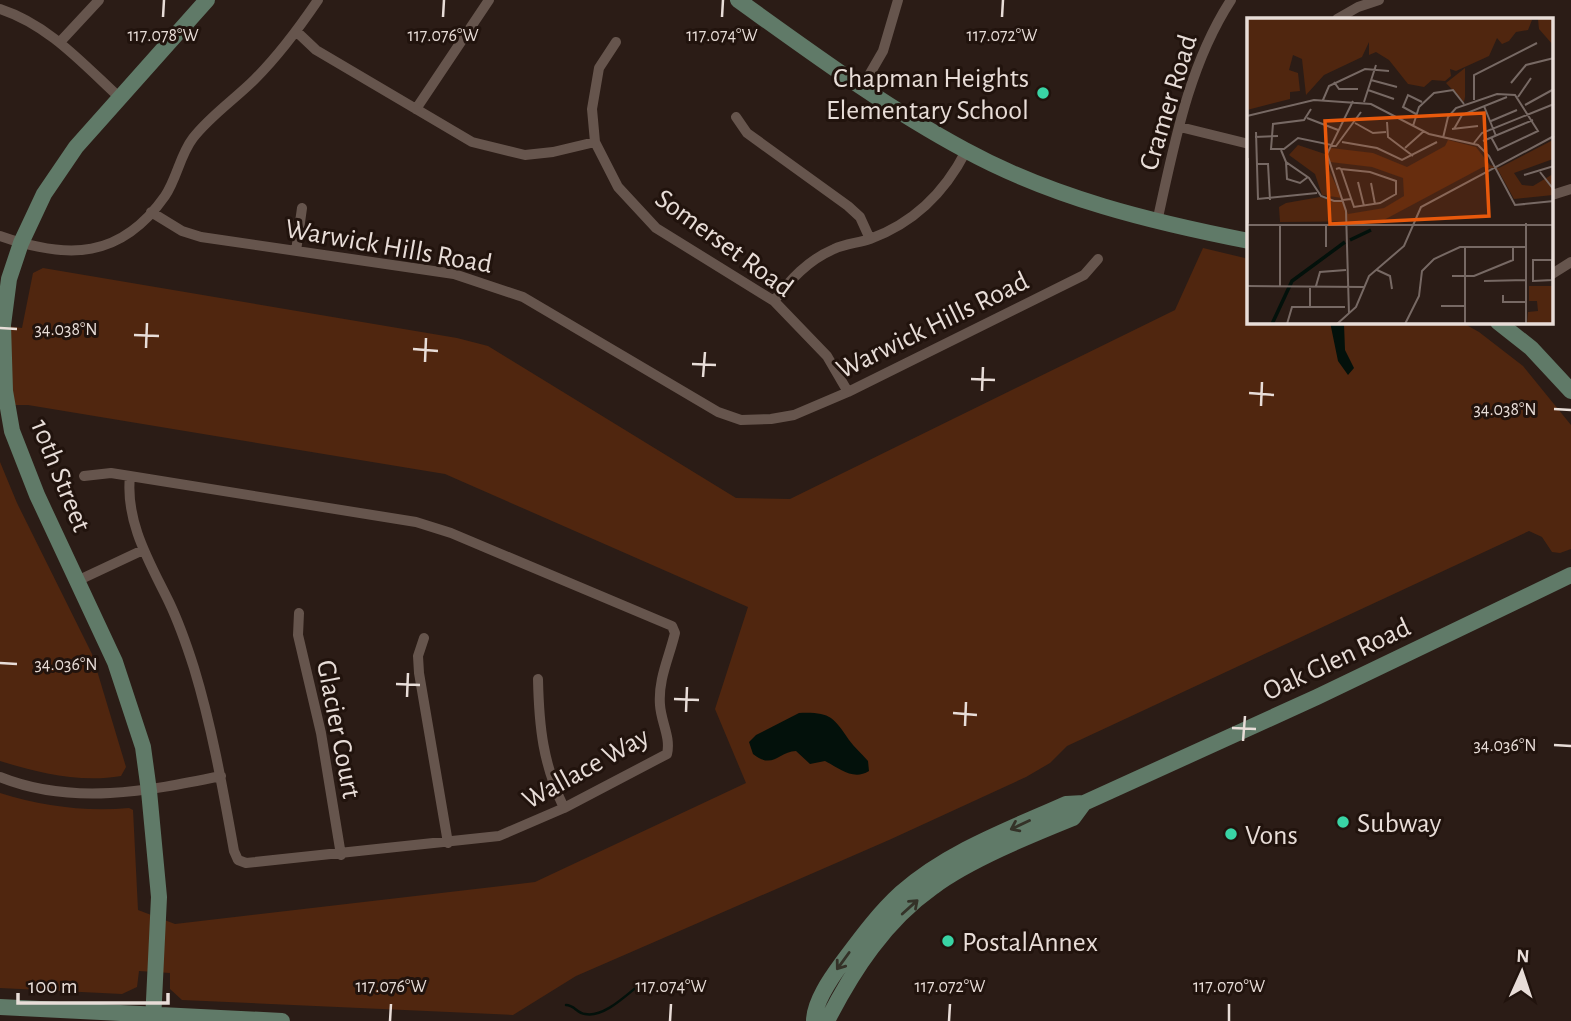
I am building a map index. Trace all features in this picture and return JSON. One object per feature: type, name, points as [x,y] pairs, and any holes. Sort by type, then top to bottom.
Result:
[{"type":"street","points":[[60,42],[99,0]]},
{"type":"street","name":"10th Street","points":[[153,1018],[159,897],[143,747],[115,662],[22,461],[12,431],[5,391],[3,325],[9,279],[21,243],[44,194],[76,147],[207,0]]},
{"type":"street","points":[[0,236],[21,243],[71,251],[97,249],[124,238],[166,195],[191,139],[256,79],[297,32],[318,0]]},
{"type":"street","points":[[416,109],[489,0]]},
{"type":"street","points":[[738,0],[861,89],[967,151],[1023,177],[1091,203],[1157,222],[1247,241]]},
{"type":"street","points":[[861,89],[883,51],[898,0]]},
{"type":"street","name":"Cramer Road","points":[[1157,222],[1198,63],[1213,27],[1231,0]]},
{"type":"street","points":[[1339,18],[1358,6],[1379,0]]},
{"type":"street","points":[[0,9],[36,25],[60,42],[120,98]]},
{"type":"street","points":[[297,32],[316,50],[472,142],[525,155],[595,142]]},
{"type":"street","name":"Somerset Road","points":[[616,42],[599,68],[592,108],[595,142],[618,187],[656,228],[774,301],[827,356],[848,391]]},
{"type":"street","points":[[736,117],[747,133],[848,206],[860,217],[870,239]]},
{"type":"street","points":[[1180,127],[1247,144]]},
{"type":"street","points":[[774,301],[794,275],[814,261],[833,249],[870,239],[897,226],[932,201],[944,188],[967,151]]},
{"type":"street","points":[[1554,194],[1571,189]]},
{"type":"street","points":[[296,251],[302,208]]},
{"type":"street","name":"Warwick Hills Road","points":[[151,212],[182,231],[201,237],[454,274],[501,288],[523,298],[718,412],[741,420],[794,415],[848,391],[1084,275],[1098,260]]},
{"type":"street","points":[[1554,273],[1571,261]]},
{"type":"street","points":[[1501,324],[1531,348],[1571,391]]},
{"type":"street","name":"Wallace Way","points":[[84,476],[111,473],[130,476],[416,522],[452,533],[672,626],[675,634],[663,668],[659,703],[669,743],[667,754],[564,808],[499,836],[341,855],[246,863],[238,860],[194,667],[171,606],[143,550],[134,521],[130,476]]},
{"type":"street","points":[[79,580],[143,550]]},
{"type":"street","name":"Oak Glen Road","points":[[814,1021],[824,993],[837,970],[866,930],[900,894],[925,874],[961,852],[1066,804],[1084,803],[1317,697],[1571,575]]},
{"type":"street","name":"Glacier Court","points":[[299,613],[298,635],[321,733],[341,855]]},
{"type":"street","points":[[424,638],[418,656],[419,673],[448,843]]},
{"type":"street","points":[[538,679],[539,723],[546,761],[564,808]]},
{"type":"street","points":[[0,778],[44,790],[91,794],[149,791],[221,776]]},
{"type":"street","name":"Oak Glen Road","points":[[827,1021],[841,991],[865,956],[902,914],[933,886],[977,862],[1073,818],[1084,803]]},
{"type":"street","points":[[0,1007],[153,1018],[282,1021]]},
{"type":"shaded area","points":[[1203,248],[1247,259],[1247,324],[1465,324],[1479,332],[1523,366],[1571,425],[1571,549],[1560,553],[1552,552],[1542,537],[1529,531],[1067,746],[1050,763],[1026,777],[889,840],[576,976],[513,1015],[182,1000],[170,989],[170,973],[139,971],[137,987],[122,994],[0,988],[0,793],[64,807],[133,810],[138,910],[175,924],[535,882],[746,783],[715,709],[748,607],[445,474],[28,405],[0,405],[0,325],[22,328],[33,273],[43,268],[457,338],[488,346],[736,498],[790,499],[1175,310]]},
{"type":"shaded area","points":[[1330,324],[1344,324],[1345,350],[1354,368],[1348,375],[1338,361]]},
{"type":"shaded area","points":[[0,462],[17,503],[92,654],[126,767],[121,776],[60,776],[0,761]]},
{"type":"shaded area","points":[[799,713],[817,713],[834,721],[868,761],[869,771],[857,775],[825,761],[810,764],[796,751],[771,760],[760,759],[753,754],[749,742],[756,735]]},
{"type":"waterway","points":[[566,1005],[585,1014],[600,1012],[616,1004],[643,982]]},
{"type":"place","name":"Chapman Heights Elementary School","points":[[1043,93]]},
{"type":"place","name":"Subway","points":[[1343,822]]},
{"type":"place","name":"Vons","points":[[1231,834]]},
{"type":"place","name":"PostalAnnex","points":[[948,941]]}]
